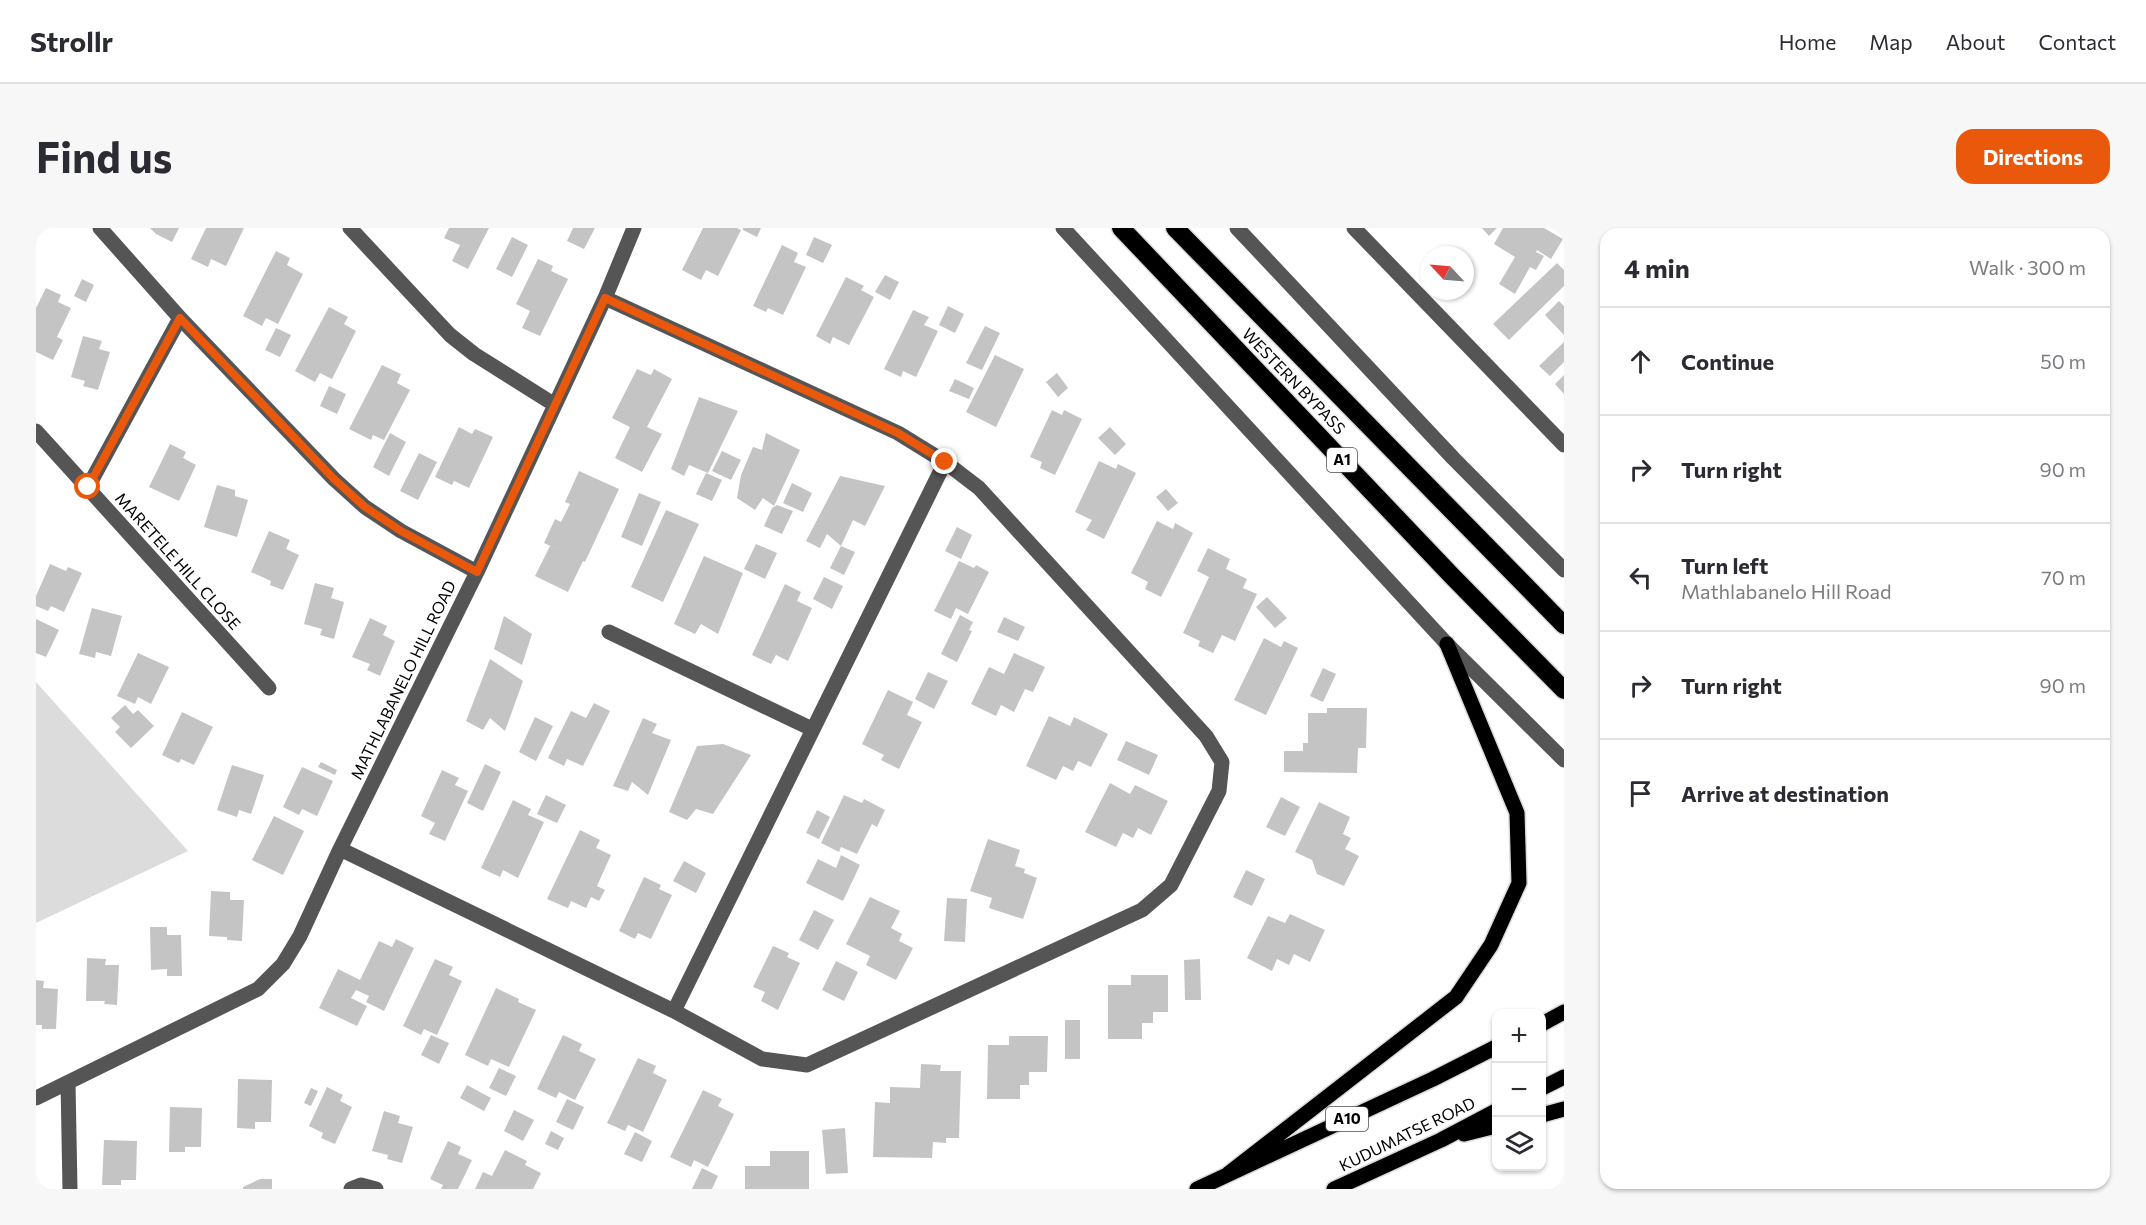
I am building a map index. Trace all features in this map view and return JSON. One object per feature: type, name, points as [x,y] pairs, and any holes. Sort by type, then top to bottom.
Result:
[{"type":"highway","name":"WESTERN BYPASS","points":[[1121,228],[1452,576],[1564,690]]},
{"type":"highway","name":"WESTERN BYPASS","points":[[1175,228],[1564,625]]},
{"type":"main road","points":[[1228,1174],[1456,997],[1491,945],[1519,883],[1516,813],[1447,644]]},
{"type":"main road","points":[[1546,1022],[1564,1012]]},
{"type":"main road","name":"A10","points":[[1197,1189],[1492,1050]]},
{"type":"main road","points":[[1546,1086],[1564,1077]]},
{"type":"main road","points":[[1546,1114],[1564,1109]]},
{"type":"main road","name":"KUDUMATSE ROAD","points":[[1334,1189],[1492,1114]]},
{"type":"main road","points":[[1440,1140],[1492,1127]]},
{"type":"street","points":[[100,228],[180,318],[334,479],[365,507],[401,531],[477,572]]},
{"type":"street","points":[[350,228],[450,335],[474,354],[555,405]]},
{"type":"street","name":"MATHLABANELO HILL ROAD","points":[[36,1098],[258,989],[283,964],[300,936],[340,849],[477,572],[605,298],[634,228]]},
{"type":"street","points":[[1063,228],[1447,644],[1564,760]]},
{"type":"street","points":[[1237,228],[1453,458],[1564,570]]},
{"type":"street","points":[[1354,228],[1564,445]]},
{"type":"street","points":[[340,849],[674,1011],[762,1059],[807,1065],[1142,910],[1171,885],[1219,792],[1222,762],[1206,736],[979,488],[945,462],[898,433],[605,298]]},
{"type":"street","points":[[88,487],[180,318]]},
{"type":"street","name":"MARETELE HILL CLOSE","points":[[36,431],[269,688]]},
{"type":"street","points":[[674,1011],[945,462]]},
{"type":"street","points":[[609,632],[812,729]]},
{"type":"street","points":[[68,1083],[70,1189]]},
{"type":"street","points":[[351,1189],[361,1185],[376,1189]]},
{"type":"shaded area","points":[[36,682],[188,851],[36,923]]},
{"type":"building","points":[[150,228],[179,228],[172,242],[156,234]]},
{"type":"building","points":[[206,228],[244,228],[226,266],[211,259],[208,267],[191,259]]},
{"type":"building","points":[[449,228],[489,228],[468,269],[452,261],[460,245],[444,238]]},
{"type":"building","points":[[573,228],[595,228],[584,249],[567,241]]},
{"type":"building","points":[[703,228],[741,230],[718,276],[706,270],[701,280],[682,270]]},
{"type":"building","points":[[743,228],[761,228],[757,237]]},
{"type":"building","points":[[1482,228],[1497,228],[1489,236]]},
{"type":"building","points":[[1503,228],[1544,228],[1563,239],[1551,259],[1537,250],[1536,252],[1544,256],[1536,270],[1530,267],[1515,294],[1499,284],[1515,257],[1494,244]]},
{"type":"building","points":[[512,237],[528,245],[512,277],[496,269]]},
{"type":"building","points":[[814,237],[832,245],[823,263],[806,255]]},
{"type":"building","points":[[782,245],[798,253],[794,262],[806,267],[783,315],[768,308],[766,312],[753,306]]},
{"type":"building","points":[[276,251],[290,258],[287,265],[303,274],[278,324],[266,318],[262,326],[243,316]]},
{"type":"building","points":[[538,259],[553,266],[551,271],[568,279],[540,336],[522,328],[530,311],[516,304]]},
{"type":"building","points":[[1557,263],[1564,270],[1564,286],[1509,340],[1493,324]]},
{"type":"building","points":[[885,275],[899,282],[890,300],[875,292]]},
{"type":"building","points":[[846,277],[864,286],[861,290],[874,297],[849,345],[833,337],[830,344],[816,336]]},
{"type":"building","points":[[82,279],[94,285],[86,302],[74,296]]},
{"type":"building","points":[[46,288],[61,295],[58,302],[71,308],[57,337],[63,340],[53,360],[36,352],[36,308]]},
{"type":"building","points":[[1559,301],[1564,306],[1564,335],[1545,315]]},
{"type":"building","points":[[948,306],[964,314],[955,333],[939,325]]},
{"type":"building","points":[[329,307],[348,317],[344,324],[356,331],[332,379],[320,373],[315,382],[295,371]]},
{"type":"building","points":[[913,310],[929,317],[924,325],[938,331],[916,377],[903,371],[901,377],[884,369]]},
{"type":"building","points":[[985,326],[1000,333],[982,370],[966,363]]},
{"type":"building","points":[[276,328],[291,335],[280,357],[265,350]]},
{"type":"building","points":[[83,336],[102,341],[99,349],[110,352],[98,390],[83,386],[85,381],[71,377]]},
{"type":"building","points":[[1564,342],[1564,362],[1550,376],[1539,366]]},
{"type":"building","points":[[995,355],[1024,369],[996,427],[966,412]]},
{"type":"building","points":[[382,365],[401,374],[397,383],[410,390],[384,440],[373,435],[371,440],[349,429]]},
{"type":"building","points":[[637,369],[651,375],[654,369],[672,379],[647,427],[662,434],[642,472],[615,458],[630,427],[612,418]]},
{"type":"building","points":[[1057,373],[1068,388],[1058,397],[1046,382]]},
{"type":"building","points":[[1564,375],[1564,394],[1555,384]]},
{"type":"building","points":[[955,379],[974,388],[969,399],[949,391]]},
{"type":"building","points":[[329,386],[346,394],[337,414],[320,406]]},
{"type":"building","points":[[699,397],[738,411],[708,473],[689,465],[684,476],[671,469]]},
{"type":"building","points":[[1052,410],[1062,415],[1064,410],[1082,419],[1055,475],[1040,468],[1042,462],[1030,457]]},
{"type":"building","points":[[459,427],[472,434],[475,429],[493,437],[469,488],[454,481],[452,485],[435,477]]},
{"type":"building","points":[[1110,427],[1126,444],[1115,455],[1098,438]]},
{"type":"building","points":[[390,433],[406,442],[389,476],[373,467]]},
{"type":"building","points":[[766,433],[800,450],[774,506],[763,498],[755,510],[737,498],[741,475],[753,447],[762,450]]},
{"type":"building","points":[[170,444],[186,452],[183,458],[196,465],[179,501],[149,487]]},
{"type":"building","points":[[722,451],[741,460],[731,480],[712,471]]},
{"type":"building","points":[[419,453],[437,462],[418,500],[400,491]]},
{"type":"building","points":[[1099,461],[1116,469],[1118,464],[1136,473],[1104,539],[1086,530],[1092,520],[1075,512]]},
{"type":"building","points":[[579,471],[619,489],[585,562],[583,561],[568,592],[535,576],[550,546],[557,549],[544,543],[555,519],[561,522],[570,504],[565,502]]},
{"type":"building","points":[[706,473],[722,480],[712,501],[696,494]]},
{"type":"building","points":[[840,476],[885,486],[865,526],[853,520],[841,546],[827,534],[820,548],[806,541]]},
{"type":"building","points":[[792,483],[812,493],[803,512],[783,503]]},
{"type":"building","points":[[217,485],[235,490],[235,496],[248,500],[237,537],[204,527]]},
{"type":"building","points":[[1166,489],[1178,503],[1168,511],[1156,497]]},
{"type":"building","points":[[639,493],[661,502],[642,546],[621,537]]},
{"type":"building","points":[[777,505],[793,511],[782,534],[764,526],[772,508]]},
{"type":"building","points":[[666,510],[699,524],[663,602],[631,587]]},
{"type":"building","points":[[1157,521],[1173,529],[1175,523],[1193,533],[1161,597],[1145,589],[1148,582],[1131,573]]},
{"type":"building","points":[[957,527],[972,535],[961,559],[945,551]]},
{"type":"building","points":[[269,531],[290,540],[286,549],[299,555],[283,590],[270,585],[271,581],[251,572]]},
{"type":"building","points":[[756,544],[777,553],[765,579],[744,569]]},
{"type":"building","points":[[841,546],[855,552],[844,575],[830,568]]},
{"type":"building","points":[[1208,548],[1230,559],[1226,569],[1247,579],[1243,588],[1257,594],[1235,641],[1222,635],[1213,653],[1198,646],[1200,641],[1183,633],[1209,577],[1197,571]]},
{"type":"building","points":[[704,556],[743,573],[718,634],[701,624],[695,634],[674,624]]},
{"type":"building","points":[[959,561],[974,568],[976,565],[989,572],[968,614],[956,608],[951,619],[934,611]]},
{"type":"building","points":[[50,564],[66,571],[68,567],[82,573],[64,612],[51,606],[48,611],[36,606],[36,596]]},
{"type":"building","points":[[824,577],[843,586],[832,609],[813,599]]},
{"type":"building","points":[[315,583],[334,588],[331,598],[344,602],[334,639],[320,635],[322,629],[304,624]]},
{"type":"building","points":[[785,584],[801,592],[797,601],[812,608],[788,661],[776,655],[771,664],[752,655]]},
{"type":"building","points":[[1267,597],[1287,618],[1275,628],[1256,607]]},
{"type":"building","points":[[92,608],[122,616],[111,656],[96,652],[95,658],[79,654]]},
{"type":"building","points":[[960,615],[973,622],[969,630],[972,631],[957,662],[941,654]]},
{"type":"building","points":[[504,616],[532,634],[522,665],[494,649]]},
{"type":"building","points":[[1004,617],[1025,627],[1018,641],[997,632]]},
{"type":"building","points":[[370,618],[387,626],[383,635],[395,641],[380,676],[367,670],[370,664],[352,657]]},
{"type":"building","points":[[36,619],[59,630],[46,657],[36,653]]},
{"type":"building","points":[[1264,638],[1281,647],[1284,641],[1298,648],[1266,715],[1234,700]]},
{"type":"building","points":[[138,653],[169,667],[151,704],[138,697],[135,704],[117,696]]},
{"type":"building","points":[[1014,653],[1045,667],[1033,692],[1025,689],[1014,712],[1001,705],[996,716],[971,704],[989,667],[1004,674]]},
{"type":"building","points":[[490,659],[523,681],[505,731],[490,718],[483,730],[466,721]]},
{"type":"building","points":[[1323,668],[1336,674],[1323,702],[1310,696]]},
{"type":"building","points":[[928,672],[948,681],[934,709],[915,699]]},
{"type":"building","points":[[888,690],[913,702],[907,715],[922,722],[899,769],[881,760],[884,755],[862,744]]},
{"type":"building","points":[[594,703],[610,711],[583,766],[567,759],[564,766],[548,758],[571,711],[586,718]]},
{"type":"building","points":[[125,705],[133,714],[138,710],[154,726],[131,748],[115,732],[120,727],[111,718]]},
{"type":"building","points":[[1327,708],[1367,708],[1366,748],[1358,748],[1357,773],[1284,772],[1284,751],[1303,751],[1303,743],[1308,743],[1308,713],[1327,713]]},
{"type":"building","points":[[182,712],[213,727],[194,765],[181,759],[179,763],[162,755]]},
{"type":"building","points":[[1049,716],[1070,726],[1074,717],[1108,734],[1091,767],[1078,761],[1073,771],[1063,766],[1056,780],[1026,766]]},
{"type":"building","points":[[535,717],[553,726],[536,761],[519,752]]},
{"type":"building","points":[[643,718],[657,724],[652,733],[671,740],[648,795],[632,782],[628,791],[613,786]]},
{"type":"building","points":[[1126,741],[1158,755],[1149,775],[1117,760]]},
{"type":"building","points":[[723,744],[751,755],[713,814],[696,809],[687,820],[669,812],[697,746]]},
{"type":"building","points":[[321,762],[337,770],[335,775],[318,767]]},
{"type":"building","points":[[485,764],[501,772],[483,811],[467,803]]},
{"type":"building","points":[[232,765],[264,775],[251,814],[239,810],[237,817],[217,810]]},
{"type":"building","points":[[302,767],[333,781],[317,816],[302,809],[299,815],[283,807]]},
{"type":"building","points":[[442,770],[459,778],[455,785],[468,791],[445,841],[429,834],[435,823],[421,816]]},
{"type":"building","points":[[1110,783],[1130,794],[1135,785],[1168,801],[1151,835],[1138,828],[1133,838],[1123,833],[1116,847],[1085,832]]},
{"type":"building","points":[[546,795],[566,805],[557,823],[537,814]]},
{"type":"building","points":[[844,795],[862,803],[864,799],[885,810],[877,827],[872,824],[857,854],[841,847],[839,852],[821,843]]},
{"type":"building","points":[[1281,797],[1300,807],[1285,836],[1266,827]]},
{"type":"building","points":[[513,800],[531,809],[528,815],[544,822],[518,878],[503,870],[500,877],[481,868]]},
{"type":"building","points":[[1319,802],[1350,817],[1343,834],[1351,838],[1345,849],[1359,856],[1344,886],[1317,874],[1312,860],[1295,852]]},
{"type":"building","points":[[817,810],[830,817],[819,839],[806,833]]},
{"type":"building","points":[[274,816],[304,831],[283,875],[252,860]]},
{"type":"building","points":[[580,830],[600,840],[596,848],[611,855],[597,886],[605,890],[599,901],[591,897],[586,908],[571,901],[568,908],[547,899]]},
{"type":"building","points":[[988,839],[1020,850],[1015,866],[1025,869],[1024,873],[1037,878],[1023,919],[989,908],[992,898],[970,891]]},
{"type":"building","points":[[841,855],[860,865],[843,901],[806,883],[818,859],[836,868]]},
{"type":"building","points":[[684,861],[706,873],[696,893],[673,881]]},
{"type":"building","points":[[1246,870],[1265,879],[1252,906],[1233,897]]},
{"type":"building","points":[[644,877],[661,885],[659,889],[672,895],[651,939],[638,933],[635,939],[619,931]]},
{"type":"building","points":[[211,891],[230,892],[230,900],[244,900],[242,941],[209,936]]},
{"type":"building","points":[[870,897],[900,911],[891,928],[902,934],[899,941],[913,948],[896,980],[866,965],[870,956],[846,944]]},
{"type":"building","points":[[947,898],[967,899],[965,942],[944,941]]},
{"type":"building","points":[[814,910],[834,920],[818,950],[799,940]]},
{"type":"building","points":[[1290,914],[1325,930],[1310,962],[1294,954],[1289,965],[1277,959],[1272,971],[1247,958],[1268,916],[1285,923]]},
{"type":"building","points":[[150,927],[167,927],[167,935],[181,935],[182,976],[167,976],[167,969],[151,970]]},
{"type":"building","points":[[396,939],[414,948],[384,1011],[366,1002],[369,996],[356,990],[351,998],[367,1006],[357,1026],[319,1008],[338,969],[360,980],[379,941],[392,947]]},
{"type":"building","points":[[773,946],[789,953],[787,957],[800,963],[778,1010],[761,1001],[765,992],[753,987]]},
{"type":"building","points":[[87,958],[106,959],[105,965],[119,965],[117,1005],[104,1004],[105,1001],[86,1001]]},
{"type":"building","points":[[435,959],[453,967],[449,975],[462,981],[437,1035],[424,1029],[421,1035],[403,1026]]},
{"type":"building","points":[[1200,959],[1201,1000],[1185,1000],[1184,960]]},
{"type":"building","points":[[836,961],[858,972],[844,1001],[822,990]]},
{"type":"building","points":[[1131,975],[1168,975],[1168,1012],[1153,1012],[1153,1023],[1142,1023],[1142,1039],[1108,1039],[1108,985],[1131,985]]},
{"type":"building","points":[[36,980],[44,981],[43,988],[58,989],[56,1029],[42,1029],[42,1025],[36,1025]]},
{"type":"building","points":[[496,988],[536,1010],[509,1067],[491,1059],[488,1066],[465,1055]]},
{"type":"building","points":[[1065,1020],[1080,1020],[1080,1059],[1065,1059]]},
{"type":"building","points":[[431,1035],[449,1043],[439,1064],[421,1055]]},
{"type":"building","points":[[563,1035],[582,1044],[579,1051],[596,1059],[575,1100],[559,1092],[556,1098],[537,1089]]},
{"type":"building","points":[[1009,1036],[1048,1036],[1047,1072],[1029,1072],[1029,1085],[1020,1085],[1020,1099],[987,1099],[988,1045],[1009,1045]]},
{"type":"building","points":[[638,1058],[656,1066],[653,1073],[667,1080],[643,1132],[628,1125],[625,1131],[607,1123]]},
{"type":"building","points":[[921,1064],[941,1065],[940,1071],[961,1071],[959,1138],[946,1138],[946,1143],[933,1142],[932,1158],[873,1157],[875,1102],[890,1103],[890,1087],[920,1088]]},
{"type":"building","points":[[499,1068],[516,1076],[506,1096],[489,1088]]},
{"type":"building","points":[[238,1079],[272,1080],[271,1122],[255,1122],[255,1129],[237,1128]]},
{"type":"building","points":[[467,1085],[491,1098],[484,1111],[460,1098]]},
{"type":"building","points":[[327,1087],[343,1095],[340,1101],[352,1107],[335,1144],[321,1138],[323,1133],[309,1126]]},
{"type":"building","points":[[311,1088],[318,1091],[311,1106],[304,1103]]},
{"type":"building","points":[[703,1090],[722,1099],[718,1106],[734,1114],[708,1167],[694,1160],[691,1167],[670,1157]]},
{"type":"building","points":[[567,1099],[584,1107],[573,1130],[556,1122]]},
{"type":"building","points":[[170,1107],[202,1108],[201,1147],[185,1147],[185,1152],[169,1152]]},
{"type":"building","points":[[514,1110],[534,1120],[523,1141],[504,1131]]},
{"type":"building","points":[[384,1111],[400,1116],[398,1123],[413,1127],[402,1163],[387,1159],[388,1155],[372,1151]]},
{"type":"building","points":[[845,1128],[848,1173],[826,1174],[822,1130]]},
{"type":"building","points":[[551,1131],[564,1138],[558,1150],[545,1144]]},
{"type":"building","points":[[635,1132],[652,1141],[642,1162],[624,1154]]},
{"type":"building","points":[[104,1140],[137,1141],[136,1180],[121,1180],[121,1185],[102,1185]]},
{"type":"building","points":[[448,1141],[461,1147],[458,1154],[472,1160],[458,1189],[441,1189],[443,1185],[430,1179]]},
{"type":"building","points":[[505,1150],[527,1161],[525,1165],[541,1173],[533,1189],[475,1189],[483,1172],[492,1176]]},
{"type":"building","points":[[770,1151],[809,1151],[809,1189],[745,1189],[745,1166],[770,1166]]},
{"type":"building","points":[[702,1168],[718,1176],[712,1189],[692,1189]]},
{"type":"building","points":[[260,1179],[272,1179],[272,1189],[243,1189],[243,1187]]},
{"type":"route","points":[[88,487],[180,318],[334,479],[365,507],[401,531],[477,572],[605,298],[898,433],[945,462]]}]
